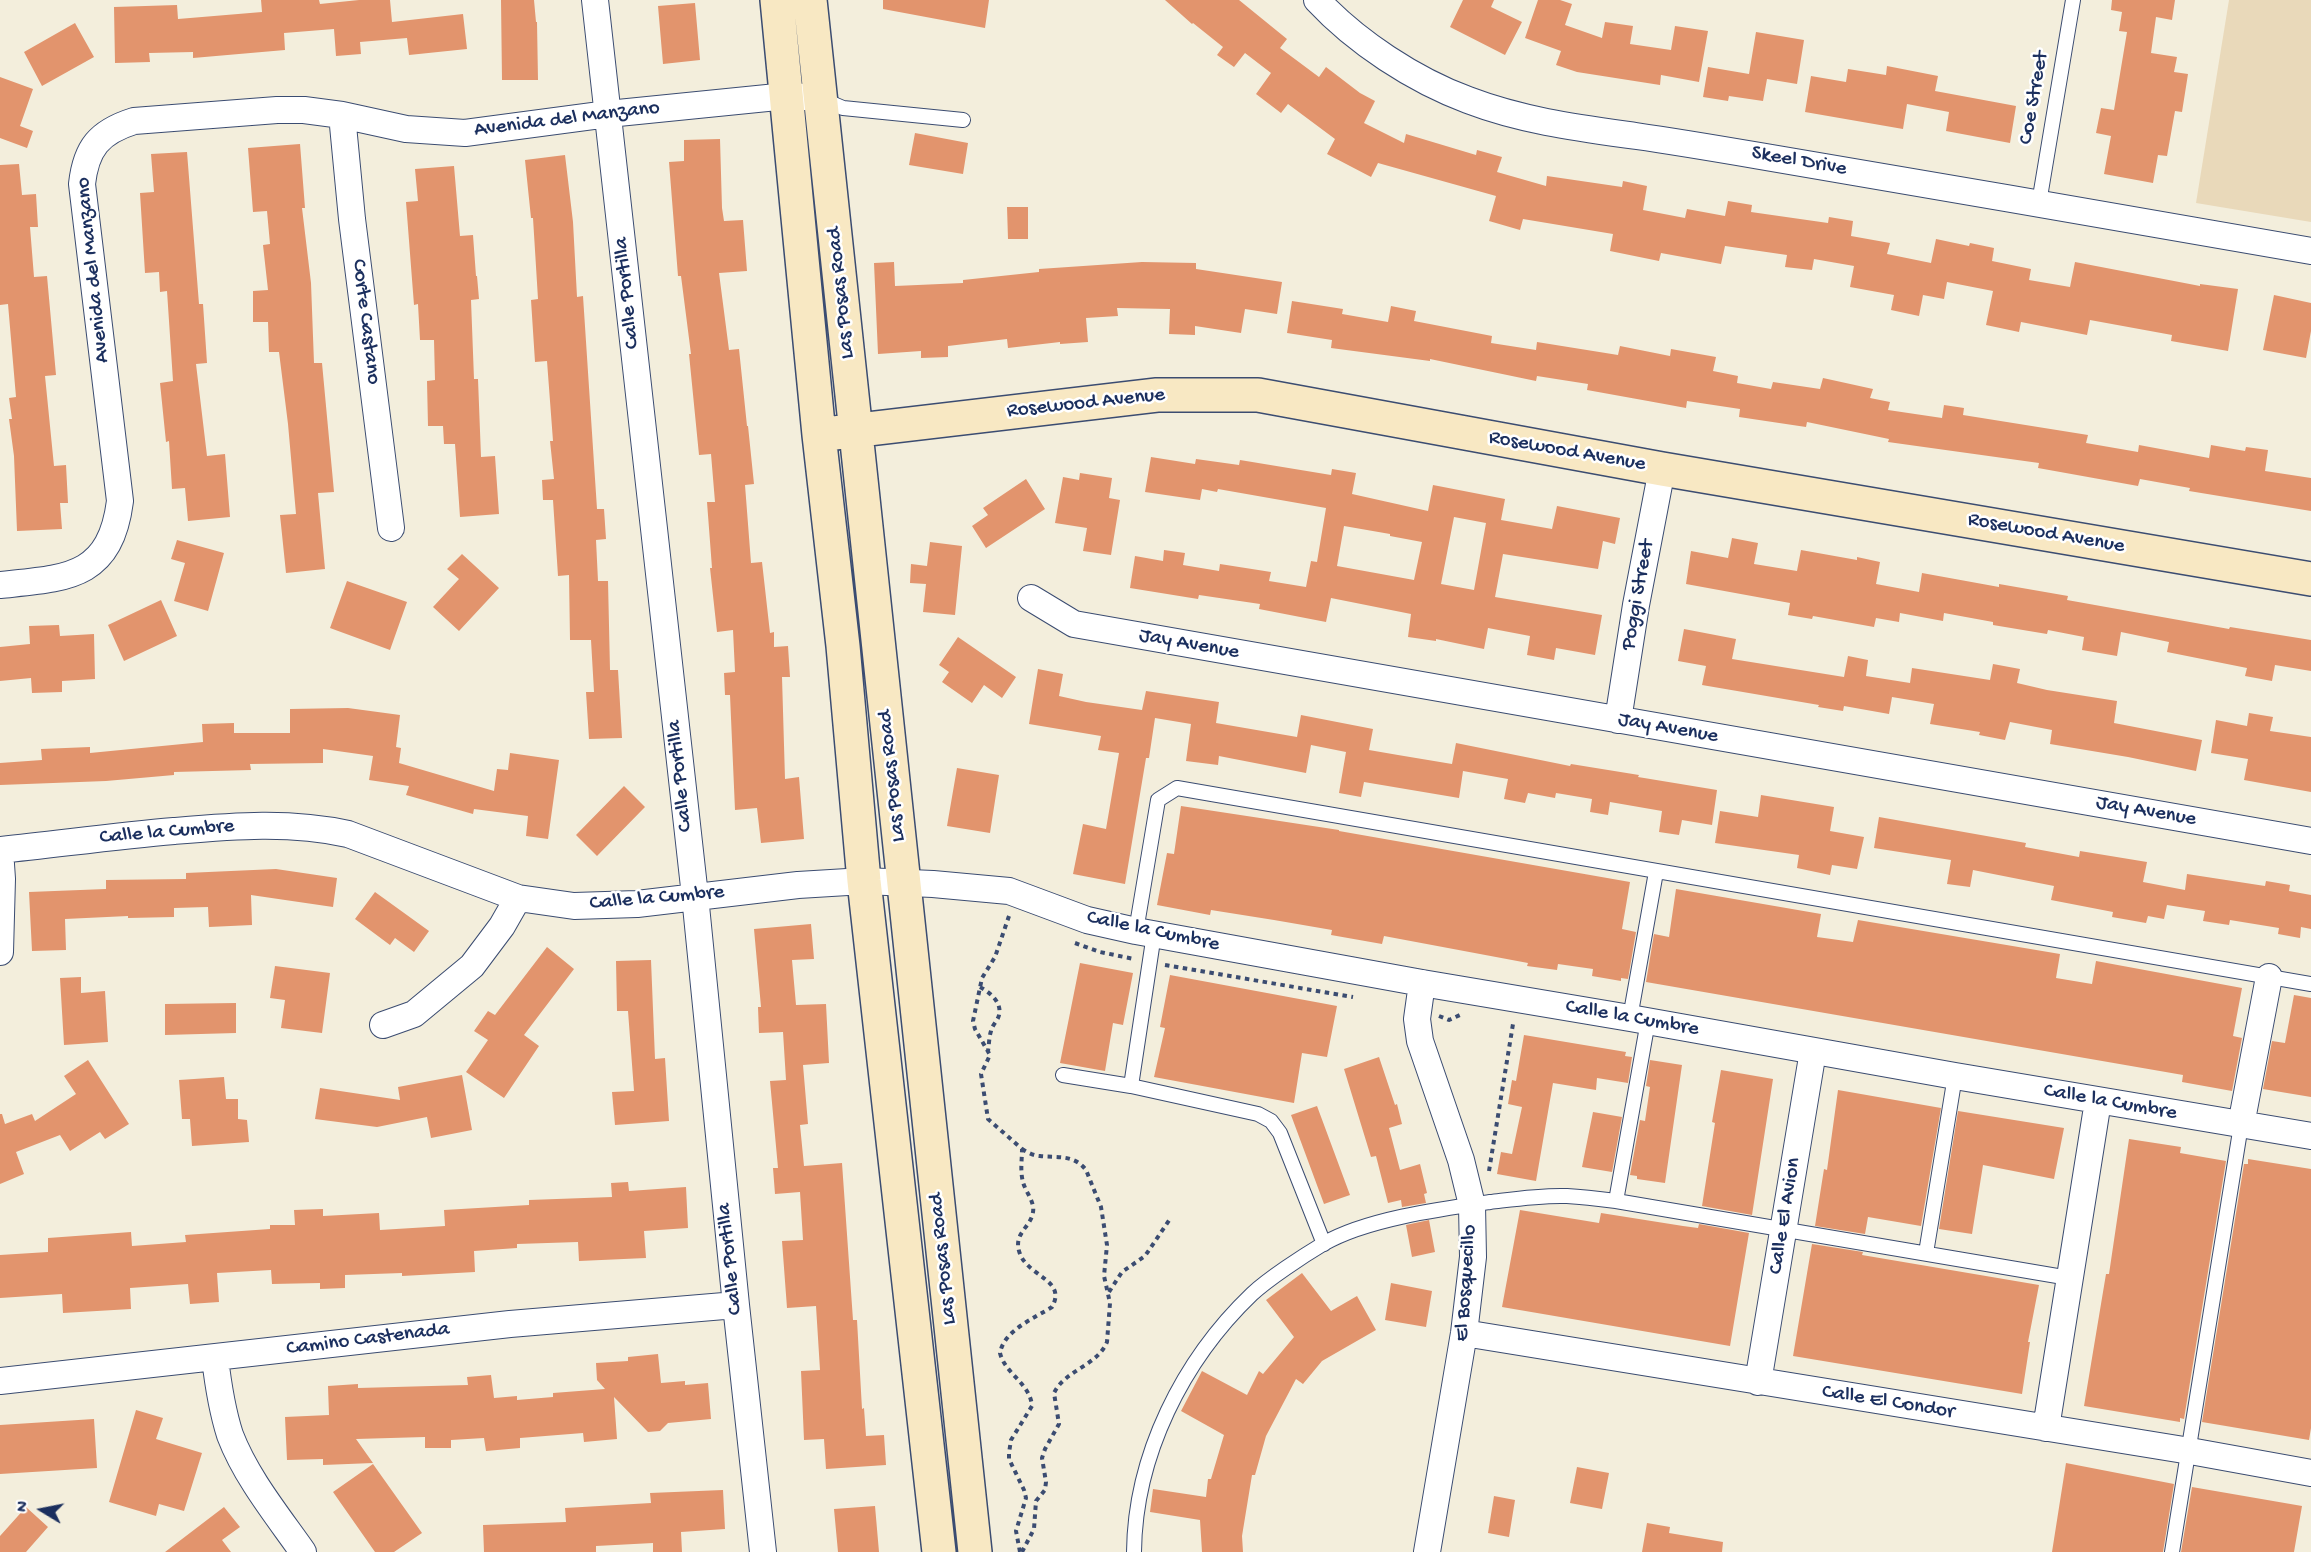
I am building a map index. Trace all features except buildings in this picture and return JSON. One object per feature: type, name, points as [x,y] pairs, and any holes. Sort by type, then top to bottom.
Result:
[{"type":"main road","name":"Las Posas Road","points":[[777,0],[819,435],[843,646],[864,881],[939,1552]]},
{"type":"main road","name":"Las Posas Road","points":[[810,0],[975,1552]]},
{"type":"main road","name":"Rosewood Avenue","points":[[819,435],[1157,395],[1258,395],[1662,469],[2311,579]]},
{"type":"street","name":"Calle Portilla","points":[[595,0],[694,896],[735,1305],[763,1552]]},
{"type":"street","name":"Skeel Drive","points":[[1317,0],[1340,21],[1395,63],[1466,100],[1509,114],[1557,125],[1682,143],[2039,202],[2311,251]]},
{"type":"street","name":"Avenida del Manzano","points":[[0,585],[54,580],[70,576],[91,564],[102,553],[117,524],[120,501],[82,184],[84,165],[92,147],[116,127],[134,121],[304,110],[342,115],[406,129],[465,133],[608,114],[787,96],[820,98]]},
{"type":"street","name":"Corte Castano","points":[[342,115],[390,528]]},
{"type":"street","name":"Poggi Street","points":[[1618,720],[1636,605],[1662,469]]},
{"type":"street","name":"Jay Avenue","points":[[1031,598],[1074,624],[2311,841]]},
{"type":"street","name":"Calle la Cumbre","points":[[0,850],[232,826],[286,825],[320,828],[348,834],[518,898],[574,906],[637,904],[694,896],[864,881],[1009,891],[1087,920],[1145,932],[1422,983],[2311,1136]]},
{"type":"street","points":[[0,850],[2,889],[0,952]]},
{"type":"street","points":[[383,1025],[414,1014],[472,966],[502,926],[518,898]]},
{"type":"street","points":[[2241,1125],[2269,977]]},
{"type":"street","name":"El Bosquecillo","points":[[1422,983],[1418,1019],[1420,1041],[1461,1160],[1483,1203],[1473,1257],[1464,1333],[1427,1552]]},
{"type":"street","name":"Calle El Avion","points":[[1758,1382],[1813,1051]]},
{"type":"street","points":[[2046,1428],[2098,1101]]},
{"type":"street","name":"Camino Castenada","points":[[0,1381],[510,1324],[735,1305]]},
{"type":"street","name":"Calle El Condor","points":[[1464,1333],[2190,1450],[2311,1473]]},
{"type":"street","points":[[215,1358],[217,1381],[231,1435],[242,1460],[303,1552]]},
{"type":"lane","name":"Coe Street","points":[[2039,202],[2073,0]]},
{"type":"lane","points":[[820,98],[843,108],[963,120]]},
{"type":"lane","points":[[1131,1086],[1158,800],[1177,788],[2311,984]]},
{"type":"lane","points":[[1616,1201],[1656,872]]},
{"type":"lane","points":[[1063,1075],[1131,1086],[1258,1114],[1271,1121],[1280,1133],[1324,1244]]},
{"type":"lane","points":[[1926,1253],[1955,1076]]},
{"type":"lane","points":[[2172,1552],[2241,1125]]},
{"type":"lane","points":[[1134,1552],[1134,1536],[1142,1483],[1171,1403],[1224,1324],[1254,1293],[1324,1244],[1348,1233],[1402,1217],[1483,1203],[1566,1196],[1616,1201],[2069,1278]]},
{"type":"path","points":[[988,1052],[973,1021],[982,978],[995,957],[1009,916]]},
{"type":"path","points":[[980,987],[989,992],[998,1002],[1000,1009],[1000,1014],[991,1029],[988,1052],[990,1055],[981,1074],[988,1119],[1022,1149],[1041,1156],[1063,1156],[1083,1166],[1101,1207],[1107,1253],[1104,1276],[1110,1303],[1107,1342],[1100,1354],[1064,1380],[1053,1393],[1059,1424],[1042,1458],[1045,1490],[1036,1501],[1034,1529],[1021,1552]]},
{"type":"path","points":[[1483,1203],[1513,1024]]},
{"type":"path","points":[[1021,1552],[1016,1531],[1026,1498],[1009,1453],[1011,1440],[1032,1406],[1026,1388],[1002,1362],[1000,1353],[1007,1338],[1024,1323],[1052,1307],[1056,1294],[1052,1285],[1031,1271],[1024,1262],[1018,1245],[1019,1238],[1033,1214],[1023,1181],[1022,1149]]},
{"type":"path","points":[[1109,1293],[1122,1272],[1145,1256],[1170,1219]]},
{"type":"shaded area","points":[[2229,0],[2311,0],[2311,222],[2196,203]]}]
